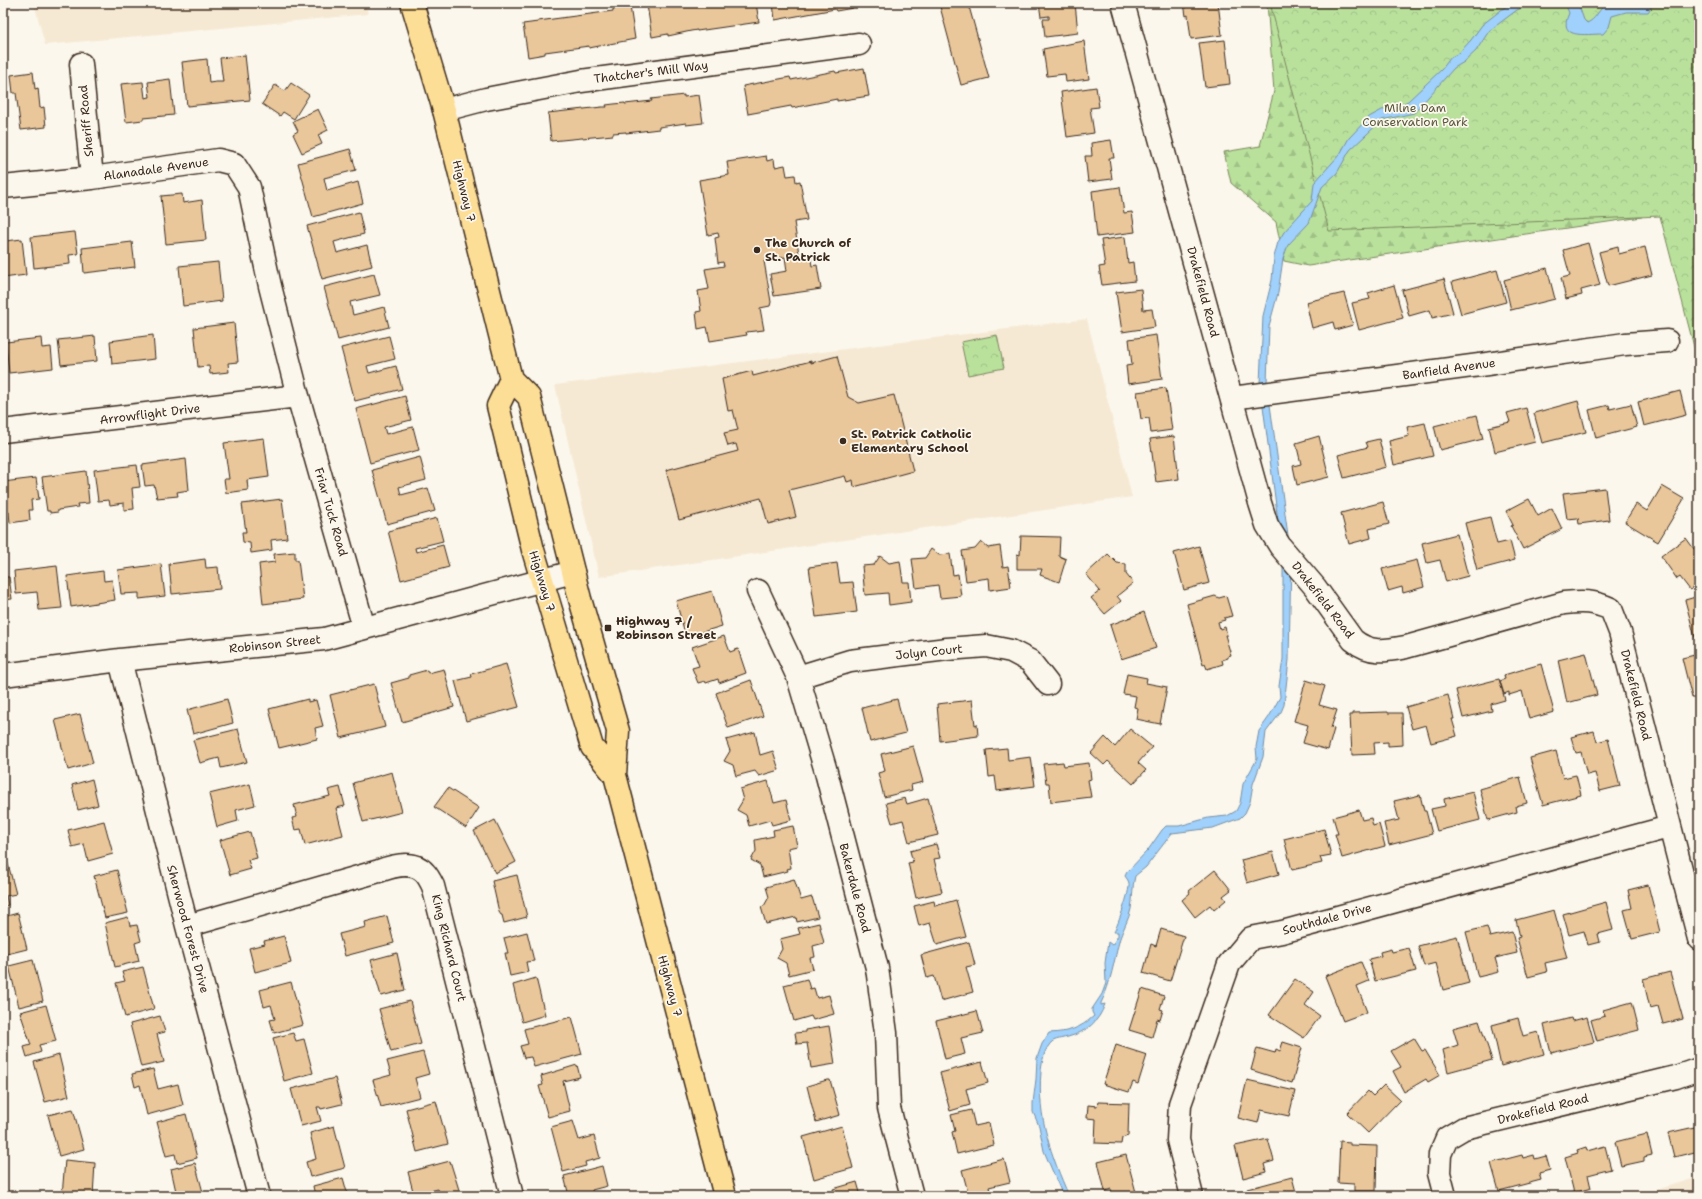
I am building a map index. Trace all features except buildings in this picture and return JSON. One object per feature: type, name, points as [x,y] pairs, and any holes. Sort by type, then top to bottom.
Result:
[{"type":"main road","name":"Highway 7","points":[[412,3],[444,110],[511,379],[529,397],[573,572],[618,731],[615,775],[725,1196]]},
{"type":"main road","name":"Highway 7","points":[[511,379],[498,406],[541,581],[592,747],[615,775]]},
{"type":"street","name":"Drakefield Road","points":[[1123,3],[1267,525],[1280,546],[1315,587],[1353,640],[1361,646],[1372,650],[1386,651],[1406,647],[1564,603],[1581,601],[1597,602],[1611,609],[1620,632],[1699,939]]},
{"type":"street","name":"Thatcher's Mill Way","points":[[444,110],[486,99],[582,81],[860,44]]},
{"type":"street","name":"Sheriff Road","points":[[81,64],[92,178]]},
{"type":"street","name":"Alanadale Avenue","points":[[3,186],[92,178],[218,160],[234,164],[249,187],[270,286],[298,396]]},
{"type":"street","name":"Banfield Avenue","points":[[1232,398],[1617,345],[1666,341]]},
{"type":"street","name":"Arrowflight Drive","points":[[3,431],[298,396]]},
{"type":"street","name":"Friar Tuck Road","points":[[298,396],[364,628]]},
{"type":"street","points":[[541,581],[573,572]]},
{"type":"street","name":"Robinson Street","points":[[3,675],[120,660],[324,639],[541,581]]},
{"type":"street","name":"Bakerdale Road","points":[[758,591],[798,677],[825,768],[877,968],[886,1033],[889,1108],[912,1196]]},
{"type":"street","name":"Jolyn Court","points":[[798,677],[850,661],[986,646],[1011,651],[1030,661],[1048,684]]},
{"type":"street","name":"Sherwood Forest Drive","points":[[120,660],[187,926],[259,1196]]},
{"type":"street","name":"Southdale Drive","points":[[1192,1196],[1178,1140],[1180,1104],[1230,964],[1251,938],[1290,930],[1669,827]]},
{"type":"street","name":"King Richard Court","points":[[187,926],[379,871],[391,866],[408,865],[424,871],[433,886],[512,1196]]},
{"type":"street","name":"Drakefield Road","points":[[1445,1196],[1439,1173],[1440,1154],[1447,1138],[1464,1128],[1676,1077],[1699,1069]]},
{"type":"shaded area","points":[[34,3],[365,3],[368,14],[45,45]]},
{"type":"shaded area","name":"St. Patrick Catholic Elementary School","points":[[1087,319],[1132,497],[599,577],[555,385]]},
{"type":"shaded area","points":[[1699,1177],[1699,1196],[1636,1196]]},
{"type":"green space","name":"Milne Dam Conservation Park","points":[[1267,3],[1699,3],[1642,217],[1308,266],[1284,261],[1276,222],[1231,183],[1224,152],[1260,146],[1274,91]]},
{"type":"green space","name":"Milne Dam Conservation Park","points":[[1270,3],[1699,3],[1699,366],[1660,216],[1329,231]]},
{"type":"green space","points":[[997,335],[1004,368],[968,375],[961,342]]},
{"type":"water","points":[[1621,2],[1654,3],[1648,12],[1626,12],[1612,16],[1609,27],[1603,34],[1588,35],[1575,34],[1570,32],[1567,28],[1566,22],[1569,13],[1565,3],[1578,3],[1584,20],[1587,23],[1592,20],[1604,6],[1608,4]]},
{"type":"water","points":[[1510,3],[1532,3],[1517,10],[1489,31],[1476,51],[1464,62],[1454,68],[1414,113],[1382,120],[1350,150],[1337,173],[1322,187],[1309,223],[1288,245],[1283,259],[1278,293],[1269,326],[1267,383],[1291,557],[1289,660],[1284,705],[1281,712],[1266,732],[1263,757],[1253,784],[1250,802],[1245,813],[1240,818],[1213,828],[1172,833],[1146,867],[1135,876],[1131,909],[1120,938],[1110,979],[1101,1005],[1105,1004],[1099,1016],[1091,1025],[1081,1032],[1053,1041],[1047,1047],[1041,1072],[1041,1105],[1043,1120],[1051,1151],[1069,1196],[1063,1196],[1044,1151],[1039,1126],[1033,1112],[1037,1058],[1042,1044],[1049,1033],[1073,1029],[1094,1016],[1092,1009],[1102,994],[1106,983],[1105,963],[1108,942],[1112,945],[1118,936],[1118,932],[1114,932],[1128,893],[1129,883],[1125,876],[1127,872],[1148,850],[1166,826],[1179,826],[1208,818],[1227,816],[1236,811],[1240,803],[1243,784],[1257,759],[1256,747],[1259,731],[1280,697],[1279,686],[1283,659],[1283,559],[1260,383],[1263,316],[1272,280],[1274,257],[1278,242],[1284,232],[1312,201],[1314,183],[1340,154],[1349,138],[1369,117],[1382,110],[1408,101],[1442,69],[1451,57],[1459,53],[1482,25]]},
{"type":"place","name":"The Church of St. Patrick","points":[[757,250]]},
{"type":"place","name":"St. Patrick Catholic Elementary School","points":[[843,441]]},
{"type":"place","name":"Highway 7 / Robinson Street","points":[[608,628]]}]
